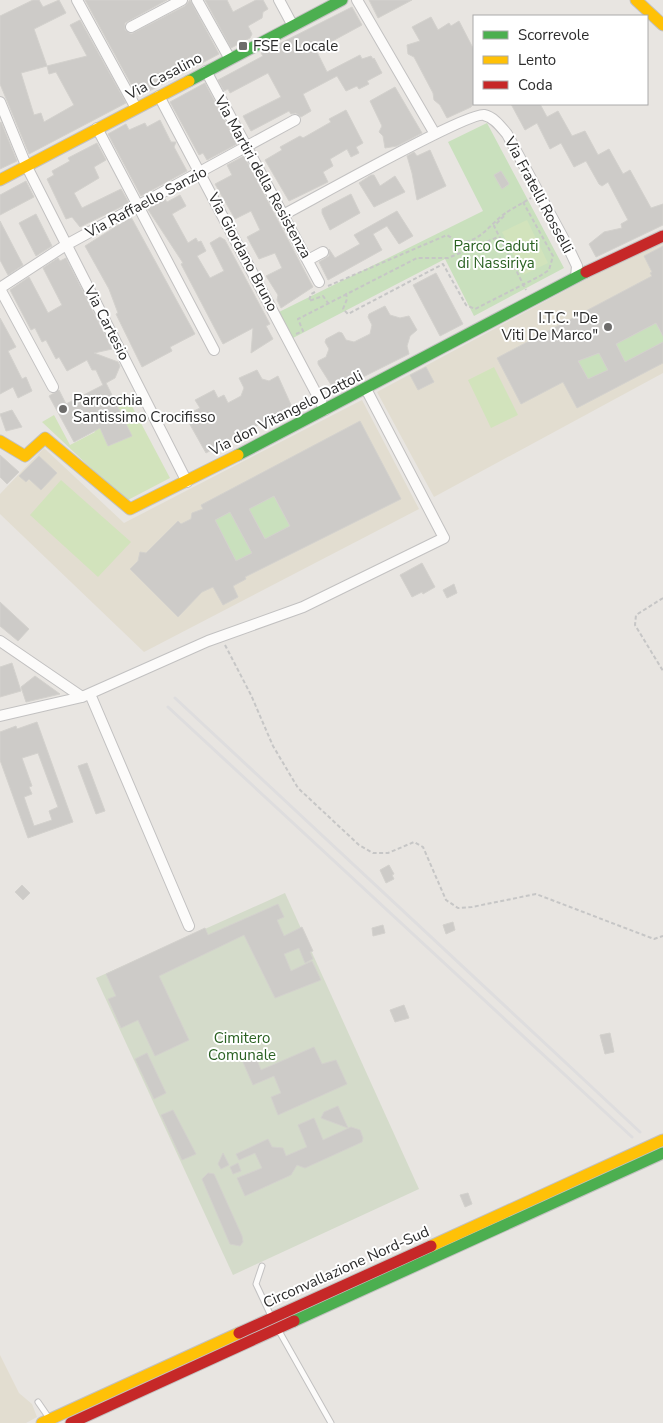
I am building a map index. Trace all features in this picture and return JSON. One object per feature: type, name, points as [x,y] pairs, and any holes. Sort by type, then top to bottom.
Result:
[{"type":"main road","name":"Via Casalino","points":[[0,180],[342,0]]},
{"type":"main road","points":[[636,0],[663,24]]},
{"type":"main road","points":[[576,277],[663,236]]},
{"type":"main road","name":"Via don Vitangelo Dattoli","points":[[0,441],[25,456],[45,438],[130,509],[187,482],[366,389],[576,277]]},
{"type":"main road","name":"Circonvallazione Nord-Sud","points":[[46,1421],[663,1140]]},
{"type":"main road","name":"Circonvallazione Nord-Sud","points":[[71,1423],[663,1153]]},
{"type":"street","points":[[77,0],[136,108]]},
{"type":"street","points":[[131,27],[182,0]]},
{"type":"street","points":[[197,0],[230,59]]},
{"type":"street","points":[[278,0],[293,26]]},
{"type":"street","points":[[357,0],[435,134]]},
{"type":"street","name":"Via Martiri della Resistenza","points":[[206,71],[322,286]]},
{"type":"street","name":"Via Giordano Bruno","points":[[159,96],[325,410]]},
{"type":"street","name":"Via Cartesio","points":[[0,102],[26,165],[187,482]]},
{"type":"street","name":"Via Fratelli Rosselli","points":[[283,215],[435,134],[473,116],[484,115],[497,122],[507,134],[568,247],[577,266],[576,277]]},
{"type":"street","name":"Via Raffaello Sanzio","points":[[0,289],[66,245],[296,120]]},
{"type":"street","points":[[97,128],[214,350]]},
{"type":"street","points":[[308,260],[323,252]]},
{"type":"street","points":[[0,289],[53,387]]},
{"type":"street","points":[[0,716],[86,695],[208,641],[303,607],[444,538],[366,389]]},
{"type":"street","points":[[0,641],[86,695],[189,926]]},
{"type":"lane","points":[[262,1266],[256,1284],[272,1318]]},
{"type":"lane","points":[[278,1328],[331,1423]]},
{"type":"lane","points":[[38,1402],[46,1421]]},
{"type":"path","points":[[328,303],[323,296],[309,301],[311,294],[322,286],[447,235],[456,241],[476,240],[493,222],[539,194]]},
{"type":"path","points":[[346,293],[347,299],[343,309],[344,313],[348,314],[444,264],[466,305],[475,309],[523,285],[549,270],[552,256],[524,202]]},
{"type":"path","points":[[507,212],[494,226],[531,301]]},
{"type":"path","points":[[288,339],[303,331],[298,319],[416,258],[448,258],[498,237]]},
{"type":"path","points":[[663,598],[636,615],[635,625],[663,671]]},
{"type":"path","points":[[208,641],[226,646],[251,695],[273,746],[298,788],[359,845],[373,853],[388,853],[414,842],[423,846],[446,900],[458,908],[472,908],[536,894],[654,939],[663,936]]},
{"type":"shaded area","points":[[663,238],[663,373],[434,497],[377,392]]},
{"type":"shaded area","points":[[362,400],[419,509],[144,652],[0,514],[0,494],[44,448],[124,523]]},
{"type":"shaded area","points":[[0,1355],[19,1393],[32,1404],[37,1417],[26,1423],[0,1423]]},
{"type":"green space","name":"Parco Caduti di Nassiriya","points":[[487,123],[564,268],[474,316],[445,259],[293,338],[279,312],[483,211],[448,142]]},
{"type":"green space","points":[[527,220],[548,263],[523,275],[502,232]]},
{"type":"green space","points":[[656,323],[663,336],[663,342],[625,362],[616,344]]},
{"type":"green space","points":[[599,353],[608,370],[588,379],[578,361]]},
{"type":"green space","points":[[494,367],[518,415],[491,428],[468,380]]},
{"type":"green space","points":[[125,393],[170,478],[126,501],[42,422],[54,415],[70,445],[95,432],[84,412]]},
{"type":"green space","points":[[61,480],[131,542],[98,577],[30,515]]},
{"type":"green space","points":[[271,491],[293,531],[268,544],[246,504]]},
{"type":"green space","points":[[230,512],[252,553],[236,561],[215,520]]},
{"type":"green space","name":"Cimitero Comunale","points":[[285,893],[419,1189],[233,1275],[96,978]]},
{"type":"building","points":[[33,0],[39,0],[43,7],[59,0],[66,13],[34,29],[47,66],[87,56],[70,25],[80,20],[126,103],[29,154],[0,84],[0,16]],"holes":[[[47,66],[49,74],[56,72],[74,105],[44,122],[41,113],[34,115],[21,73]]]},
{"type":"building","points":[[85,0],[167,0],[125,23],[125,30],[131,34],[185,6],[190,0],[219,54],[138,97]]},
{"type":"building","points":[[205,0],[227,0],[233,12],[256,0],[263,0],[268,9],[263,12],[262,18],[248,26],[252,34],[250,38],[231,48]]},
{"type":"building","points":[[369,0],[412,0],[378,18]]},
{"type":"building","points":[[352,7],[362,25],[316,50],[327,72],[360,55],[362,59],[371,56],[374,58],[382,73],[367,81],[369,84],[359,89],[357,86],[346,91],[337,76],[303,94],[311,111],[301,117],[296,113],[291,114],[289,111],[251,131],[243,116],[281,97],[268,73],[230,93],[228,89],[224,91],[218,80],[263,56],[261,53]]},
{"type":"building","points":[[431,17],[438,30],[449,23],[451,26],[459,21],[473,48],[473,104],[471,107],[447,118],[440,105],[434,100],[433,93],[414,57],[408,54],[407,45],[420,41],[412,27]]},
{"type":"building","points":[[205,83],[237,144],[207,160],[203,153],[199,155],[170,102]]},
{"type":"building","points":[[395,87],[422,133],[397,146],[385,148],[383,136],[379,132],[382,126],[370,101]]},
{"type":"building","points":[[512,105],[541,105],[547,117],[558,111],[572,136],[585,131],[598,155],[609,149],[623,174],[630,170],[651,208],[663,204],[663,225],[596,257],[589,244],[604,232],[622,228],[621,224],[628,220],[608,182],[602,186],[599,184],[586,161],[574,167],[561,143],[550,149],[537,123],[525,130]]},
{"type":"building","points":[[346,110],[363,143],[356,147],[359,153],[351,157],[347,149],[330,159],[333,166],[323,172],[328,182],[289,201],[265,160],[282,150],[280,147],[300,136],[303,138],[331,122],[329,119]]},
{"type":"building","points":[[160,120],[171,142],[176,142],[174,147],[187,171],[141,196],[108,134],[126,124],[129,130],[145,123],[147,127]]},
{"type":"building","points":[[0,123],[17,161],[0,169]]},
{"type":"building","points":[[97,143],[106,160],[94,167],[99,178],[74,193],[82,208],[121,189],[129,203],[80,227],[72,217],[66,219],[47,179],[54,175],[52,171],[70,161],[68,158]]},
{"type":"building","points":[[430,150],[446,186],[417,200],[407,156],[414,152],[417,156]]},
{"type":"building","points":[[244,156],[313,287],[281,308],[277,300],[278,295],[266,276],[282,268],[275,253],[259,259],[247,237],[260,230],[251,211],[235,219],[215,184],[232,175],[227,165]]},
{"type":"building","points":[[501,171],[509,184],[502,189],[494,175]]},
{"type":"building","points":[[374,175],[380,186],[395,176],[405,192],[374,207],[359,183]]},
{"type":"building","points":[[26,181],[34,197],[0,215],[0,195]]},
{"type":"building","points":[[351,194],[360,213],[330,230],[322,209]]},
{"type":"building","points":[[180,195],[186,206],[172,214],[188,243],[196,238],[198,242],[201,241],[206,251],[197,256],[210,278],[224,271],[210,243],[220,237],[225,240],[270,324],[266,326],[273,339],[251,353],[253,328],[223,344],[181,264],[183,263],[147,208],[165,199],[167,202]]},
{"type":"building","points":[[397,211],[413,236],[399,244],[387,226],[373,234],[382,250],[328,280],[319,262],[329,256],[329,249],[335,258],[360,244],[354,235]]},
{"type":"building","points":[[36,214],[52,246],[36,256],[19,223]]},
{"type":"building","points":[[131,217],[195,334],[170,347],[172,351],[142,367],[116,314],[118,313],[109,289],[85,246]]},
{"type":"building","points":[[0,221],[23,265],[8,275],[0,260]]},
{"type":"building","name":"I.T.C. \"De Viti De Marco\"","points":[[663,246],[663,336],[656,323],[616,344],[625,362],[663,342],[663,363],[577,408],[563,382],[521,404],[497,358],[652,276],[644,256]],"holes":[[[599,353],[608,370],[588,379],[578,361]]]},
{"type":"building","points":[[58,258],[60,261],[66,258],[112,349],[94,353],[118,362],[120,366],[115,378],[106,383],[132,436],[108,446],[100,428],[74,442],[49,396],[59,390],[66,404],[103,385],[96,370],[92,370],[87,360],[67,371],[59,357],[56,359],[46,340],[42,342],[35,328],[31,330],[10,290],[29,277],[48,313],[62,305],[43,268]]},
{"type":"building","points":[[436,273],[463,324],[440,336],[413,285]]},
{"type":"building","points":[[385,306],[390,315],[400,318],[409,316],[417,330],[410,336],[407,346],[409,354],[335,391],[318,364],[318,361],[326,357],[329,349],[325,342],[326,339],[339,332],[342,333],[346,340],[354,342],[370,334],[372,325],[368,317],[369,314]]},
{"type":"building","points":[[0,318],[16,347],[8,351],[22,379],[26,377],[32,391],[18,398],[13,387],[0,394]]},
{"type":"building","points":[[426,367],[434,382],[418,390],[410,375]]},
{"type":"building","points":[[257,370],[262,379],[269,381],[278,376],[292,407],[206,453],[188,421],[197,416],[194,411],[200,408],[195,400],[214,390],[218,398],[224,395],[228,403],[241,396],[244,388],[239,378]]},
{"type":"building","points":[[12,410],[22,427],[6,431],[0,414]]},
{"type":"building","points":[[360,421],[401,499],[245,577],[246,579],[233,586],[238,597],[223,605],[213,587],[202,592],[178,617],[130,569],[138,561],[140,552],[146,553],[178,521],[181,524],[191,519],[192,513],[203,509],[201,505]],"holes":[[[274,496],[290,526],[265,539],[249,509]],[[230,512],[252,553],[236,561],[215,520]]]},
{"type":"building","points":[[0,455],[19,472],[7,484],[0,477]]},
{"type":"building","points":[[39,456],[57,473],[41,490],[29,479],[26,482],[19,476]]},
{"type":"building","points":[[422,563],[435,587],[423,594],[422,592],[412,597],[400,575]]},
{"type":"building","points":[[454,584],[457,593],[447,598],[443,590]]},
{"type":"building","points":[[0,602],[29,629],[18,641],[0,626]]},
{"type":"building","points":[[12,663],[21,691],[0,697],[0,667]]},
{"type":"building","points":[[35,676],[60,694],[26,702],[21,687]]},
{"type":"building","points":[[37,722],[73,822],[28,838],[0,760],[0,732],[16,726],[17,729]],"holes":[[[38,753],[58,807],[49,811],[52,820],[34,826],[24,797],[32,794],[29,787],[32,786],[22,758]]]},
{"type":"building","points":[[87,763],[105,811],[96,814],[78,766]]},
{"type":"building","points":[[389,865],[394,874],[392,875],[394,879],[386,883],[380,870]]},
{"type":"building","points":[[22,885],[30,893],[23,900],[15,892]]},
{"type":"building","points":[[278,904],[284,917],[277,920],[284,936],[302,927],[313,951],[310,952],[313,959],[305,963],[299,948],[284,954],[291,971],[312,961],[321,980],[275,998],[244,935],[159,976],[189,1040],[155,1056],[138,1020],[121,1028],[108,999],[116,996],[106,974],[205,928],[208,935]]},
{"type":"building","points":[[453,922],[455,930],[446,934],[443,925]]},
{"type":"building","points":[[383,925],[385,933],[373,936],[372,928]]},
{"type":"building","points":[[404,1005],[409,1018],[395,1022],[390,1010]]},
{"type":"building","points":[[610,1033],[614,1052],[605,1054],[600,1035]]},
{"type":"building","points":[[314,1047],[322,1064],[336,1060],[347,1084],[278,1115],[271,1097],[281,1093],[274,1076],[253,1085],[242,1060],[255,1055],[261,1070]]},
{"type":"building","points":[[147,1053],[166,1093],[154,1099],[135,1059]]},
{"type":"building","points":[[338,1106],[348,1128],[321,1118],[324,1112]]},
{"type":"building","points":[[173,1110],[196,1154],[182,1160],[161,1115]]},
{"type":"building","points":[[314,1118],[323,1140],[351,1127],[360,1130],[363,1138],[362,1142],[305,1168],[297,1165],[291,1175],[245,1196],[237,1178],[262,1168],[255,1153],[239,1160],[236,1154],[268,1139],[272,1147],[283,1148],[286,1156],[307,1147],[298,1125]]},
{"type":"building","points":[[223,1153],[229,1165],[221,1169],[218,1164]]},
{"type":"building","points":[[238,1163],[241,1171],[233,1174],[230,1167]]},
{"type":"building","points":[[208,1173],[214,1174],[242,1236],[243,1242],[240,1246],[230,1244],[202,1179]]},
{"type":"building","points":[[468,1193],[472,1204],[465,1207],[460,1195]]},
{"type":"railway","points":[[175,698],[640,1132]]},
{"type":"railway","points":[[168,707],[632,1137]]},
{"type":"traffic: fast","points":[[189,81],[342,0]]},
{"type":"traffic: fast","points":[[238,455],[586,272]]},
{"type":"traffic: fast","points":[[294,1321],[663,1153]]},
{"type":"traffic: slow","points":[[636,0],[663,25]]},
{"type":"traffic: slow","points":[[0,180],[189,81]]},
{"type":"traffic: slow","points":[[0,441],[25,456],[45,438],[130,509],[238,455]]},
{"type":"traffic: slow","points":[[431,1246],[663,1140]]},
{"type":"traffic: slow","points":[[42,1423],[239,1333]]},
{"type":"traffic: jam","points":[[586,272],[663,236]]},
{"type":"traffic: jam","points":[[239,1333],[431,1246]]},
{"type":"traffic: jam","points":[[71,1423],[294,1321]]},
{"type":"place","name":"FSE e Locale","points":[[243,46]]},
{"type":"place","name":"I.T.C. \"De Viti De Marco\"","points":[[608,327]]},
{"type":"place","name":"Parrocchia Santissimo Crocifisso","points":[[63,409]]}]
